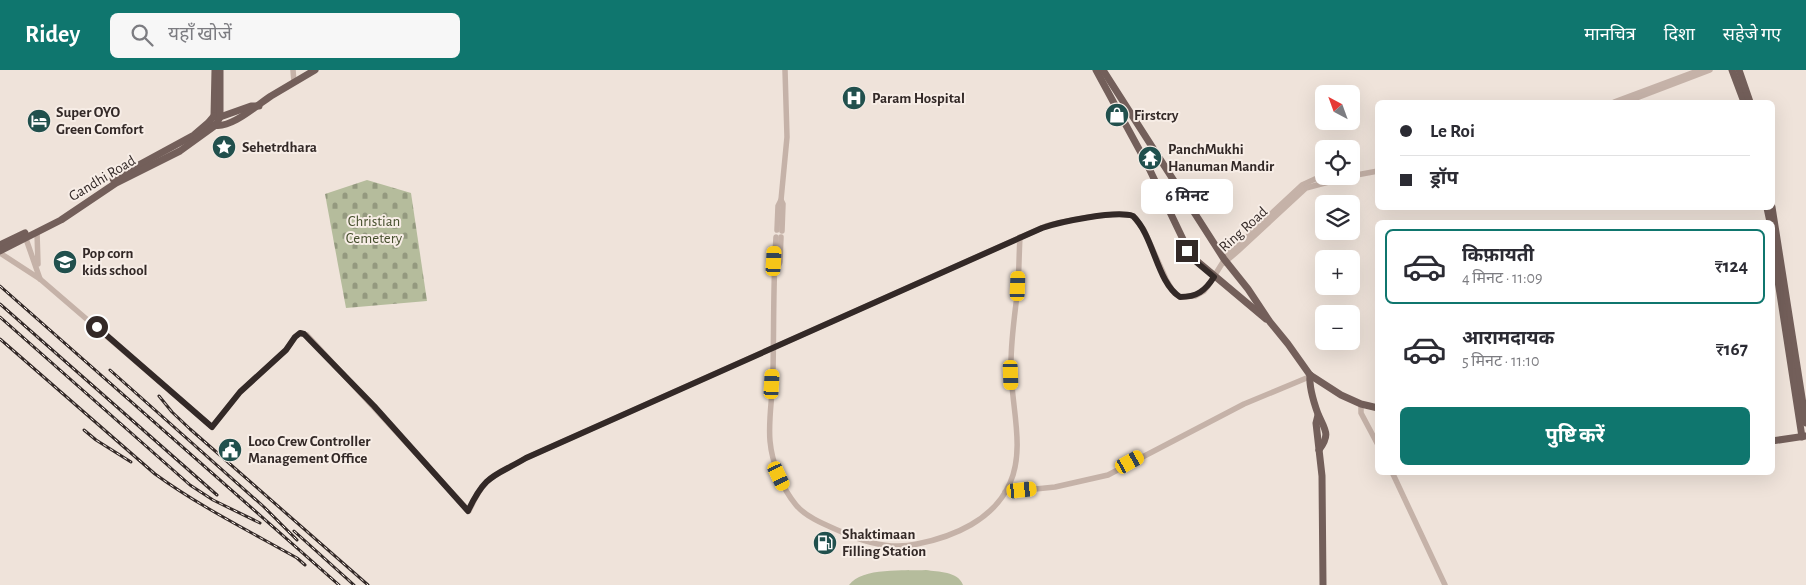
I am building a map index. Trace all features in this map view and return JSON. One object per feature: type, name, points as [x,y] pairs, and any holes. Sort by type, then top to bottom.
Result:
[{"type":"main road","points":[[215,70],[217,117]]},
{"type":"main road","points":[[216,125],[220,70]]},
{"type":"main road","points":[[208,123],[221,126],[251,112],[315,70]]},
{"type":"main road","points":[[1096,70],[1146,162],[1187,251],[1195,261],[1270,322]]},
{"type":"main road","points":[[1103,70],[1224,261],[1256,300],[1310,376],[1318,415],[1326,429],[1326,437],[1319,450],[1322,476],[1323,585]]},
{"type":"main road","points":[[1732,70],[1743,100]]},
{"type":"main road","points":[[1739,70],[1749,100]]},
{"type":"main road","points":[[217,117],[251,106],[259,106]]},
{"type":"main road","name":"Gandhi Road","points":[[0,252],[111,181],[194,135],[217,117]]},
{"type":"main road","name":"Gandhi Road","points":[[0,245],[38,232],[61,220],[116,183],[180,151],[216,125]]},
{"type":"main road","points":[[1775,226],[1806,423]]},
{"type":"main road","points":[[1775,260],[1804,437],[1775,441]]},
{"type":"main road","points":[[1310,376],[1341,395],[1361,404],[1375,407]]},
{"type":"street","points":[[293,70],[294,82]]},
{"type":"street","points":[[785,70],[787,137],[782,200],[778,206],[779,234],[775,272],[770,430],[773,458],[779,476],[796,505],[810,517],[850,536],[868,542],[890,547],[908,546],[948,537],[968,527],[984,515],[1005,492],[1010,481],[1016,456],[1011,362],[1018,286],[1020,237]]},
{"type":"street","points":[[1619,100],[1700,70]]},
{"type":"street","points":[[1631,100],[1710,70]]},
{"type":"street","name":"Ring Road","points":[[1360,171],[1375,170]]},
{"type":"street","name":"Ring Road","points":[[1360,174],[1375,171]]},
{"type":"street","name":"Ring Road","points":[[1224,261],[1245,237],[1302,185],[1315,179]]},
{"type":"street","name":"Ring Road","points":[[1224,261],[1306,188],[1317,185]]},
{"type":"street","points":[[0,252],[40,279],[212,427],[240,392],[286,350],[295,337],[300,333],[307,335],[468,511],[486,482],[500,471],[1046,226],[1069,221],[1128,214],[1136,219],[1144,230],[1166,279],[1174,293],[1180,297],[1195,296],[1204,291],[1224,261]]},
{"type":"street","points":[[38,232],[36,256],[40,279]]},
{"type":"street","points":[[25,236],[40,279]]},
{"type":"street","points":[[1005,492],[1055,487],[1108,475],[1244,404],[1310,376]]},
{"type":"street","points":[[1361,404],[1361,413],[1375,439]]},
{"type":"street","points":[[1393,475],[1445,585]]},
{"type":"green space","name":"Christian Cemetery","points":[[367,180],[411,193],[427,301],[346,308],[325,194]]},
{"type":"green space","points":[[926,570],[942,572],[957,577],[963,585],[849,585],[855,579],[864,575],[884,571]]},
{"type":"railway","points":[[0,286],[339,585]]},
{"type":"railway","points":[[0,304],[217,495]]},
{"type":"railway","points":[[0,317],[190,485],[213,500],[260,523]]},
{"type":"railway","points":[[0,339],[155,474],[207,508],[297,558],[305,565]]},
{"type":"railway","points":[[110,370],[264,507],[297,540]]},
{"type":"railway","points":[[159,396],[190,429],[368,585]]},
{"type":"railway","points":[[84,430],[96,440],[131,462]]},
{"type":"railway","points":[[294,531],[354,585]]},
{"type":"place","name":"Param Hospital","points":[[854,98]]},
{"type":"place","name":"Firstcry","points":[[1117,115]]},
{"type":"place","name":"Super OYO Green Comfort","points":[[39,121]]},
{"type":"place","name":"Sehetrdhara","points":[[224,147]]},
{"type":"place","name":"PanchMukhi Hanuman Mandir","points":[[1150,158]]},
{"type":"place","name":"Pop corn kids school","points":[[65,262]]},
{"type":"place","name":"Loco Crew Controller Management Office","points":[[230,450]]},
{"type":"place","name":"Shaktimaan Filling Station","points":[[825,543]]},
{"type":"route","points":[[97,327],[212,427],[240,392],[286,350],[295,337],[300,333],[307,335],[374,406],[468,511],[486,482],[500,471],[526,458],[1042,228],[1096,217],[1122,214],[1133,216],[1144,230],[1171,289],[1180,297],[1200,294],[1214,277],[1195,261],[1187,251]]}]
